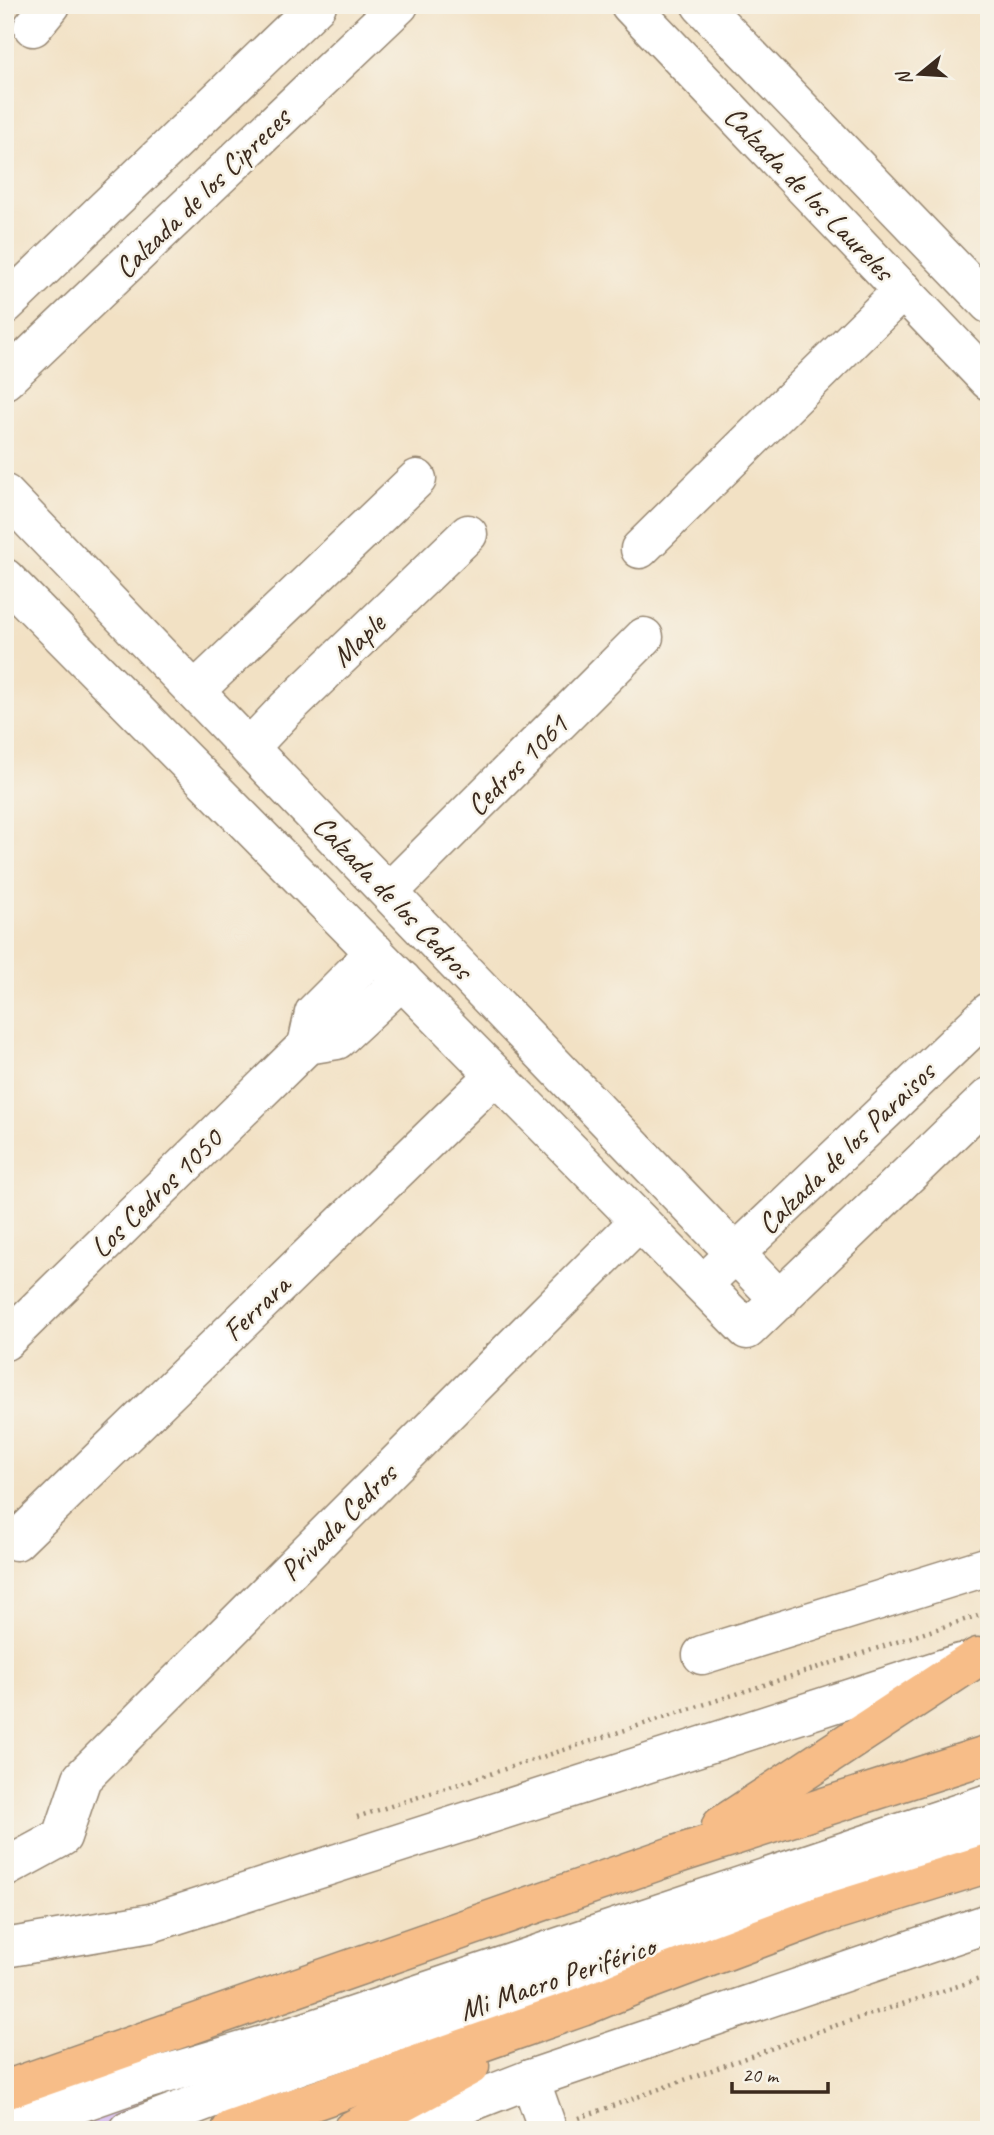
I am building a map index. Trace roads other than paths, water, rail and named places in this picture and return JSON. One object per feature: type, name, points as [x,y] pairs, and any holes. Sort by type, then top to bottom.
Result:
[{"type":"highway","points":[[678,1854],[983,1655]]},
{"type":"highway","points":[[5,2091],[678,1854],[989,1754]]},
{"type":"highway","points":[[230,2130],[582,2007],[822,1915],[989,1863]]},
{"type":"highway","points":[[352,2130],[582,2007]]},
{"type":"street","name":"Calzada de los Cipreces","points":[[5,305],[317,5]]},
{"type":"street","name":"Calzada de los Cipreces","points":[[5,380],[399,5]]},
{"type":"street","name":"Calzada de los Laureles","points":[[629,5],[989,381]]},
{"type":"street","name":"Calzada de los Laureles","points":[[701,5],[989,304]]},
{"type":"street","points":[[640,549],[903,290]]},
{"type":"street","points":[[195,691],[417,479]]},
{"type":"street","name":"Calzada de los Cedros","points":[[5,494],[780,1300]]},
{"type":"street","name":"Maple","points":[[249,748],[468,534]]},
{"type":"street","name":"Calzada de los Cedros","points":[[5,578],[747,1330]]},
{"type":"street","name":"Cedros 1061","points":[[389,892],[643,638]]},
{"type":"street","points":[[300,877],[337,839]]},
{"type":"street","points":[[375,952],[314,1013],[307,1045],[337,1040],[402,980]]},
{"type":"street","name":"Calzada de los Paraisos","points":[[703,1285],[989,1012]]},
{"type":"street","name":"Los Cedros 1050","points":[[5,1341],[307,1045]]},
{"type":"street","name":"Ferrara","points":[[16,1541],[495,1075]]},
{"type":"street","name":"Calzada de los Paraisos","points":[[747,1330],[989,1097]]},
{"type":"street","name":"Privada Cedros","points":[[5,1868],[62,1838],[82,1778],[639,1221]]},
{"type":"street","points":[[702,1655],[989,1566]]},
{"type":"street","points":[[5,1948],[151,1923],[983,1655]]},
{"type":"street","points":[[5,2129],[139,2082],[293,2036],[989,1803]]},
{"type":"street","name":"Mi Macro Periférico","points":[[128,2130],[300,2065],[989,1833]]},
{"type":"street","points":[[399,2130],[530,2079],[989,1923]]},
{"type":"street","points":[[530,2079],[548,2129]]}]
